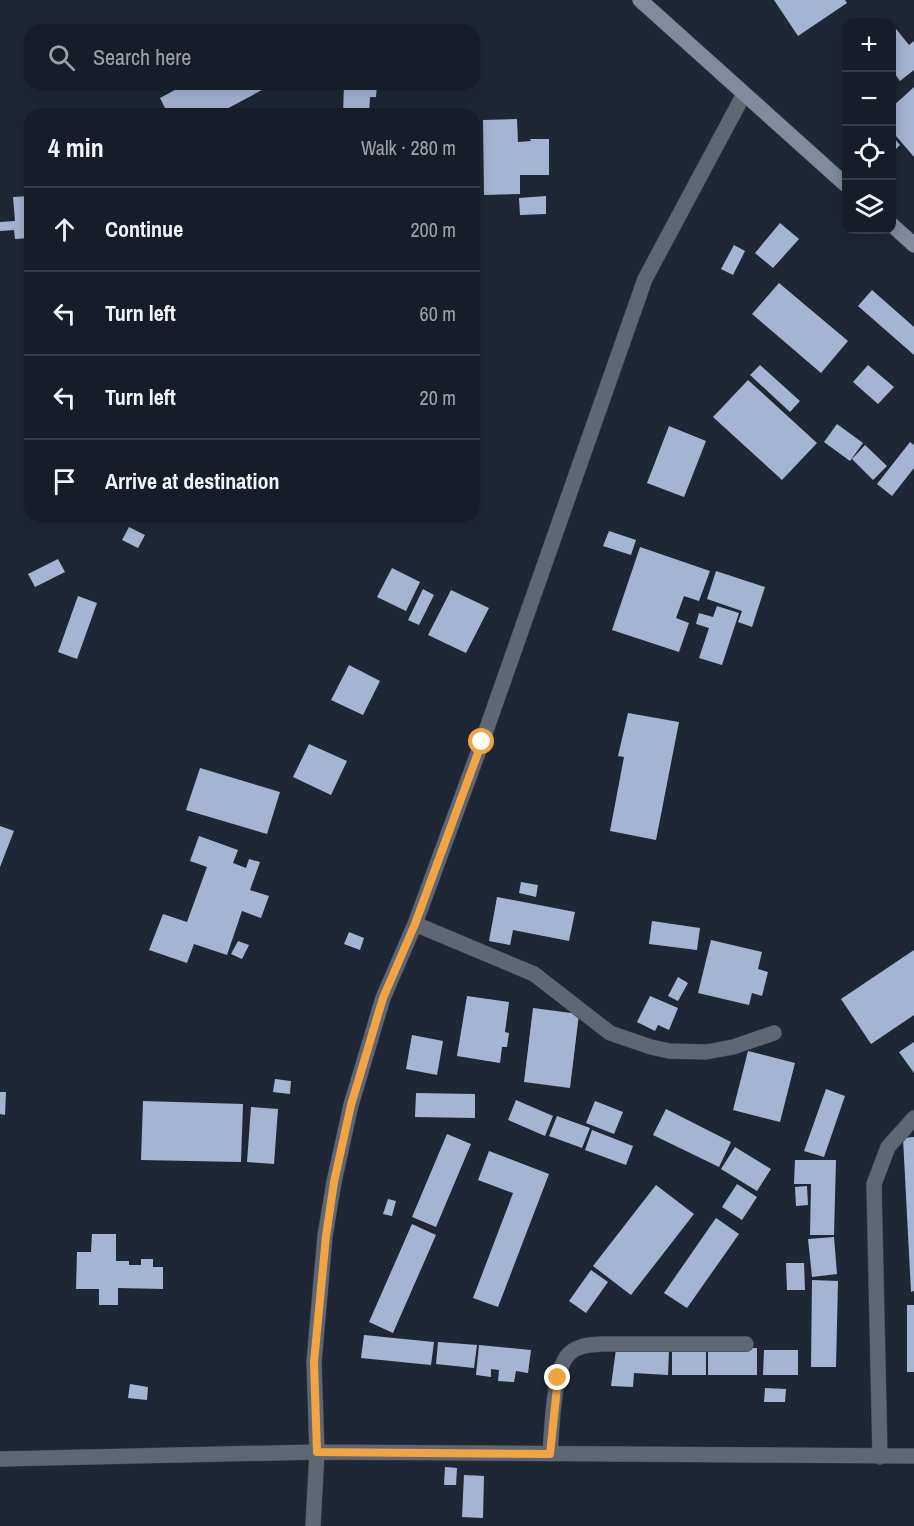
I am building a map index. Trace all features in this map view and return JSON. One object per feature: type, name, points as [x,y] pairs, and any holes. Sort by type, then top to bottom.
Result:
[{"type":"main road","points":[[640,0],[842,181]]},
{"type":"main road","points":[[896,229],[914,245]]},
{"type":"street","points":[[313,1526],[317,1452],[314,1362],[326,1236],[334,1182],[351,1105],[383,998],[415,924],[482,742],[645,279],[744,94]]},
{"type":"street","points":[[415,924],[534,974],[610,1033],[651,1047],[669,1051],[706,1052],[733,1047],[774,1033]]},
{"type":"street","points":[[880,1457],[874,1184],[888,1147],[914,1118]]},
{"type":"street","points":[[550,1454],[558,1378],[562,1362],[575,1349],[601,1344],[746,1344]]},
{"type":"street","points":[[0,1459],[317,1452],[914,1456]]},
{"type":"building","points":[[774,0],[845,0],[847,3],[798,36]]},
{"type":"building","points":[[896,29],[909,45],[914,41],[914,70],[900,81],[896,76]]},
{"type":"building","points":[[914,87],[914,157],[896,136],[896,103]]},
{"type":"building","points":[[175,90],[262,90],[229,108],[165,108],[160,98]]},
{"type":"building","points":[[344,90],[377,90],[376,97],[370,97],[369,108],[343,108]]},
{"type":"building","points":[[517,119],[518,142],[531,141],[530,139],[549,139],[549,175],[520,175],[520,194],[484,195],[483,120]]},
{"type":"building","points":[[24,196],[24,238],[15,239],[14,230],[0,231],[0,222],[15,221],[13,197]]},
{"type":"building","points":[[546,196],[546,214],[520,215],[519,198]]},
{"type":"building","points":[[780,223],[799,239],[773,268],[755,253]]},
{"type":"building","points":[[734,245],[745,251],[733,275],[721,269]]},
{"type":"building","points":[[779,283],[848,341],[821,373],[752,314]]},
{"type":"building","points":[[872,290],[914,327],[914,355],[858,306]]},
{"type":"building","points":[[760,365],[800,401],[790,412],[750,375]]},
{"type":"building","points":[[868,365],[894,387],[878,404],[853,382]]},
{"type":"building","points":[[748,380],[817,443],[782,480],[713,417]]},
{"type":"building","points":[[837,424],[863,443],[850,461],[824,442]]},
{"type":"building","points":[[669,426],[706,441],[684,497],[647,483]]},
{"type":"building","points":[[910,442],[914,445],[914,468],[892,496],[877,484]]},
{"type":"building","points":[[865,445],[887,466],[873,480],[852,459]]},
{"type":"building","points":[[129,527],[145,535],[138,548],[122,540]]},
{"type":"building","points":[[609,531],[636,540],[631,555],[603,546]]},
{"type":"building","points":[[640,547],[710,571],[699,601],[684,596],[676,618],[689,623],[679,652],[612,630]]},
{"type":"building","points":[[58,559],[65,572],[35,587],[28,574]]},
{"type":"building","points":[[392,568],[420,582],[406,611],[377,597]]},
{"type":"building","points":[[716,571],[765,587],[752,627],[738,622],[742,611],[707,599]]},
{"type":"building","points":[[423,589],[434,595],[419,625],[408,620]]},
{"type":"building","points":[[451,590],[489,608],[466,653],[428,635]]},
{"type":"building","points":[[78,596],[97,603],[77,659],[58,652]]},
{"type":"building","points":[[717,606],[739,613],[722,665],[699,658],[709,628],[696,624],[699,613],[713,617]]},
{"type":"building","points":[[349,665],[380,681],[363,715],[331,700]]},
{"type":"building","points":[[628,713],[679,722],[656,840],[610,831],[624,757],[618,756]]},
{"type":"building","points":[[309,744],[347,761],[331,795],[293,777]]},
{"type":"building","points":[[200,768],[280,792],[267,834],[186,810]]},
{"type":"building","points":[[0,826],[14,831],[0,867]]},
{"type":"building","points":[[199,836],[238,850],[233,863],[246,868],[249,859],[260,862],[250,890],[269,896],[261,918],[242,911],[227,955],[194,944],[187,963],[149,950],[163,914],[187,922],[207,867],[190,861]]},
{"type":"building","points":[[521,882],[538,885],[536,897],[519,893]]},
{"type":"building","points":[[497,897],[575,912],[569,941],[513,930],[510,945],[489,941]]},
{"type":"building","points":[[652,921],[700,928],[697,950],[649,944]]},
{"type":"building","points":[[349,932],[364,938],[360,950],[344,944]]},
{"type":"building","points":[[711,940],[762,952],[758,969],[768,972],[762,996],[752,993],[749,1005],[698,993]]},
{"type":"building","points":[[238,941],[249,945],[242,959],[231,954]]},
{"type":"building","points":[[914,950],[914,1015],[871,1044],[841,999]]},
{"type":"building","points":[[678,977],[688,983],[678,1001],[668,996]]},
{"type":"building","points":[[467,996],[509,1002],[505,1032],[509,1033],[507,1047],[502,1047],[500,1063],[457,1056]]},
{"type":"building","points":[[650,996],[678,1008],[669,1030],[658,1025],[655,1031],[637,1022]]},
{"type":"building","points":[[533,1008],[579,1014],[570,1088],[524,1082]]},
{"type":"building","points":[[412,1035],[443,1041],[437,1075],[406,1069]]},
{"type":"building","points":[[914,1042],[914,1073],[899,1052]]},
{"type":"building","points":[[748,1051],[795,1063],[780,1122],[733,1110]]},
{"type":"building","points":[[275,1079],[291,1081],[290,1094],[273,1092]]},
{"type":"building","points":[[826,1089],[845,1096],[824,1157],[804,1151]]},
{"type":"building","points":[[0,1092],[6,1092],[5,1115],[0,1114]]},
{"type":"building","points":[[416,1093],[475,1094],[475,1118],[415,1117]]},
{"type":"building","points":[[516,1100],[553,1116],[545,1136],[508,1120]]},
{"type":"building","points":[[143,1101],[243,1104],[241,1162],[141,1160]]},
{"type":"building","points":[[595,1101],[623,1112],[614,1134],[586,1123]]},
{"type":"building","points":[[251,1107],[278,1109],[274,1164],[247,1162]]},
{"type":"building","points":[[666,1109],[731,1142],[719,1167],[653,1135]]},
{"type":"building","points":[[557,1116],[590,1128],[582,1148],[549,1136]]},
{"type":"building","points":[[592,1130],[633,1146],[626,1165],[585,1150]]},
{"type":"building","points":[[447,1134],[471,1144],[436,1227],[412,1217]]},
{"type":"building","points":[[914,1137],[914,1291],[911,1292],[903,1138]]},
{"type":"building","points":[[735,1147],[771,1169],[757,1191],[721,1169]]},
{"type":"building","points":[[489,1151],[549,1174],[498,1307],[473,1298],[513,1193],[478,1180]]},
{"type":"building","points":[[795,1160],[836,1160],[834,1235],[810,1235],[811,1184],[794,1184]]},
{"type":"building","points":[[737,1184],[757,1197],[742,1220],[722,1207]]},
{"type":"building","points":[[656,1185],[694,1214],[631,1295],[593,1266]]},
{"type":"building","points":[[807,1186],[808,1205],[796,1206],[795,1187]]},
{"type":"building","points":[[388,1199],[396,1201],[392,1216],[383,1214]]},
{"type":"building","points":[[716,1218],[739,1234],[687,1308],[664,1293]]},
{"type":"building","points":[[412,1224],[436,1235],[393,1333],[369,1322]]},
{"type":"building","points":[[92,1234],[116,1234],[116,1261],[129,1261],[129,1265],[141,1265],[141,1259],[153,1259],[153,1267],[163,1267],[163,1289],[118,1288],[118,1305],[99,1305],[99,1289],[76,1289],[77,1252],[91,1252]]},
{"type":"building","points":[[834,1237],[837,1274],[812,1277],[808,1239]]},
{"type":"building","points":[[786,1263],[804,1263],[805,1290],[787,1290]]},
{"type":"building","points":[[591,1270],[608,1282],[586,1313],[569,1301]]},
{"type":"building","points":[[812,1280],[838,1281],[836,1367],[811,1367]]},
{"type":"building","points":[[907,1305],[914,1305],[914,1372],[907,1372]]},
{"type":"building","points":[[364,1335],[434,1342],[431,1365],[361,1358]]},
{"type":"building","points":[[438,1342],[477,1345],[474,1368],[436,1364]]},
{"type":"building","points":[[479,1345],[531,1350],[528,1373],[516,1371],[514,1382],[498,1381],[499,1370],[491,1369],[491,1377],[476,1375]]},
{"type":"building","points":[[708,1348],[757,1348],[757,1375],[708,1375]]},
{"type":"building","points":[[616,1349],[669,1351],[668,1375],[634,1373],[633,1387],[611,1386]]},
{"type":"building","points":[[706,1349],[706,1375],[672,1375],[672,1350]]},
{"type":"building","points":[[764,1350],[798,1350],[798,1375],[763,1375]]},
{"type":"building","points":[[130,1384],[148,1387],[147,1400],[128,1398]]},
{"type":"building","points":[[765,1388],[786,1389],[785,1402],[764,1402]]},
{"type":"building","points":[[445,1467],[457,1468],[456,1485],[444,1485]]},
{"type":"building","points":[[464,1475],[484,1476],[483,1518],[462,1517]]},
{"type":"route","points":[[482,742],[415,924],[383,998],[351,1105],[334,1182],[326,1236],[314,1362],[317,1452],[550,1454],[558,1378]]}]
